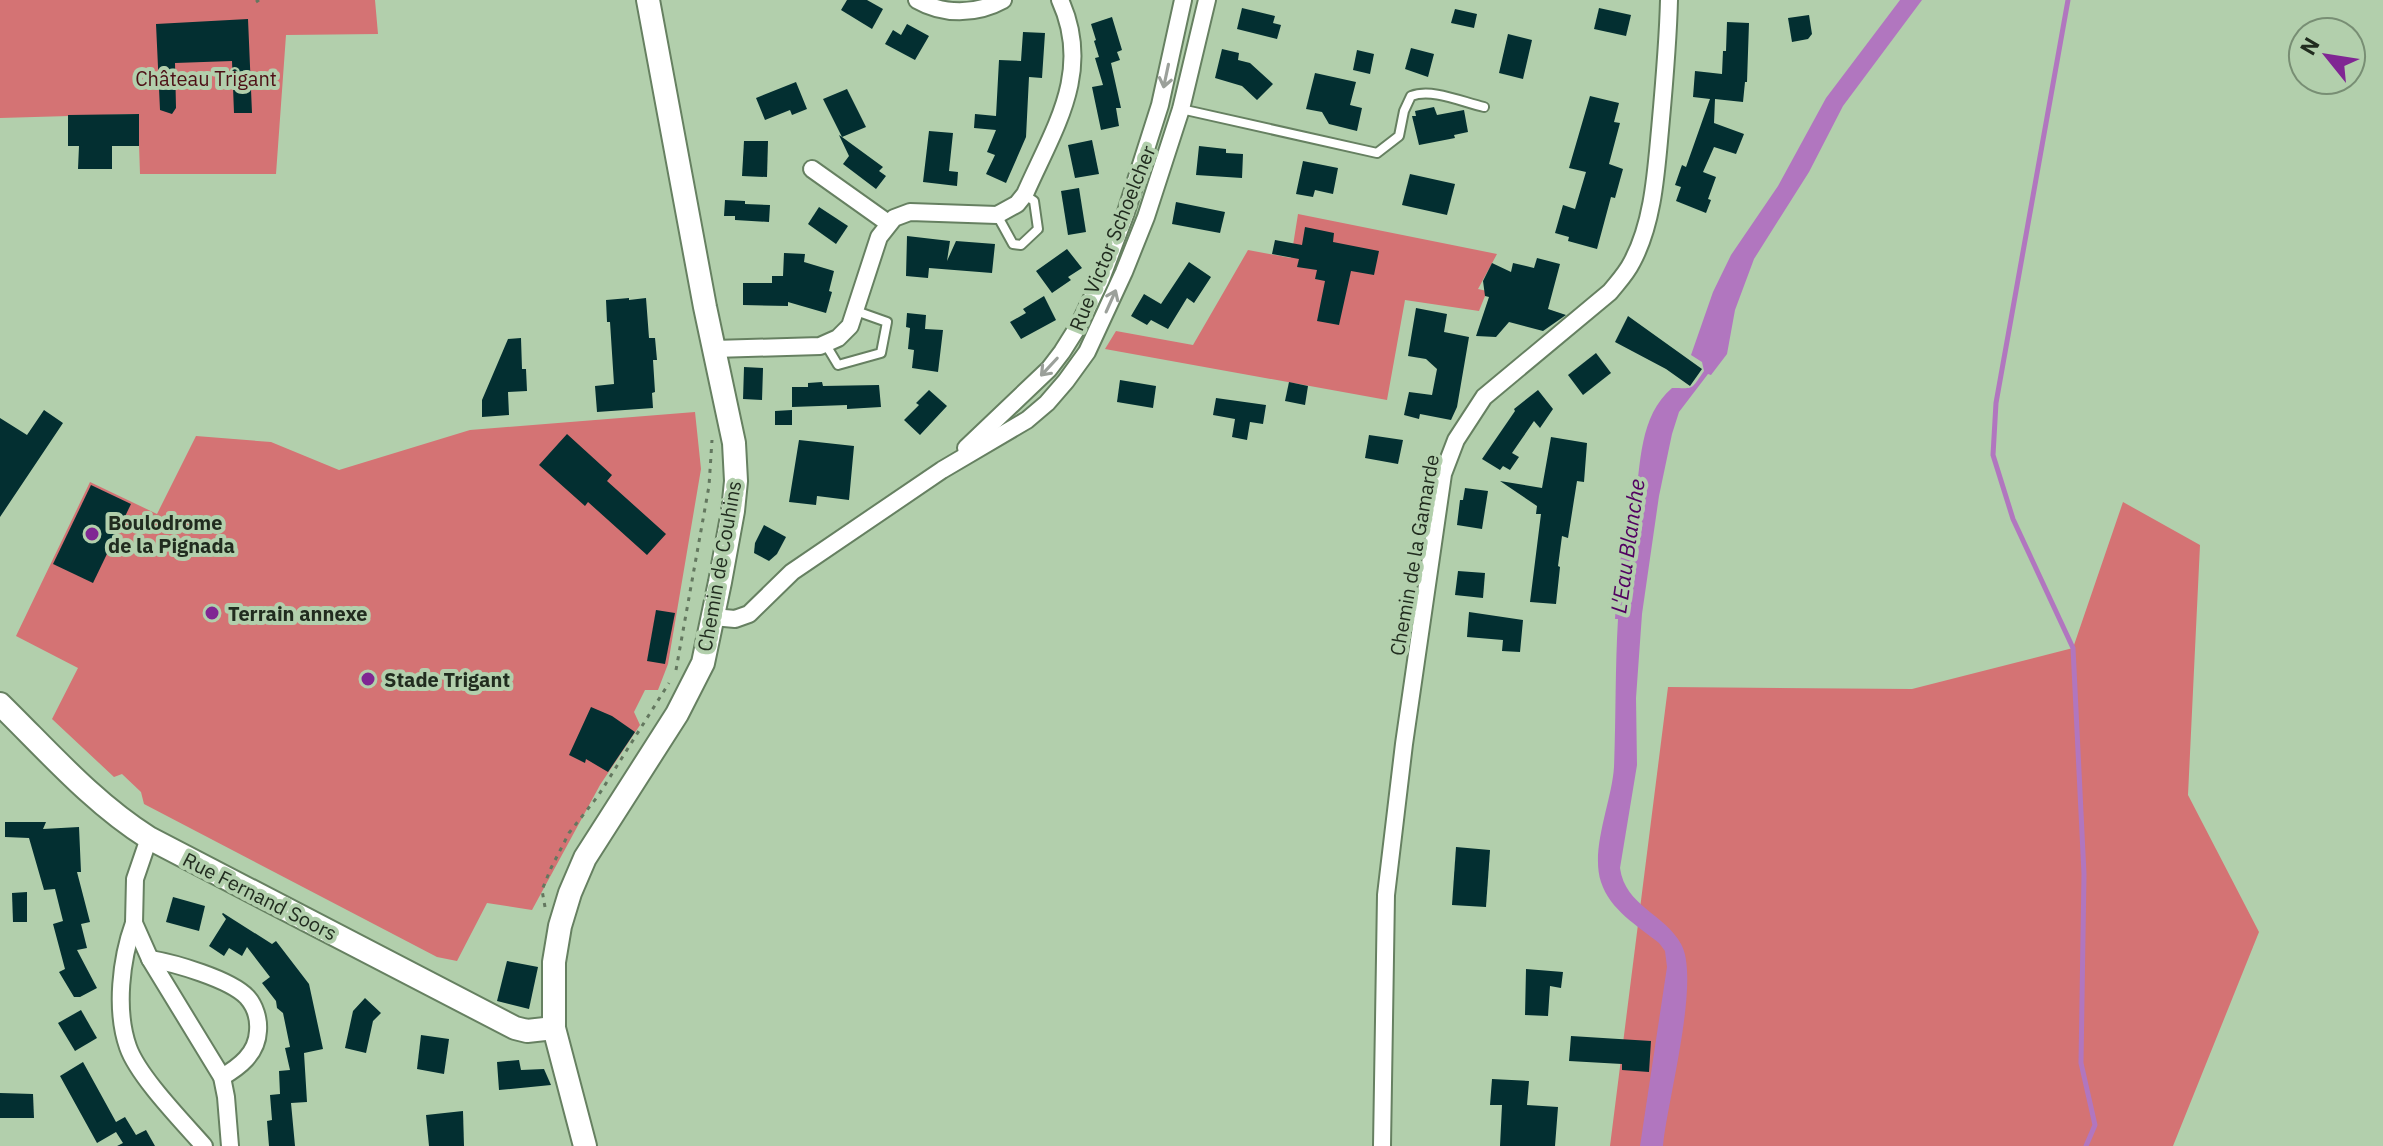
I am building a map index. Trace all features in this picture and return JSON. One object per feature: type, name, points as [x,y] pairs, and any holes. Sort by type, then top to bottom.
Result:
[{"type":"street","name":"Chemin de Couhins","points":[[585,1146],[554,1028],[554,962],[560,926],[585,858],[677,714],[698,675],[708,644],[733,511],[736,465],[648,0]]},
{"type":"street","points":[[917,0],[932,9],[963,12],[991,7],[1003,0]]},
{"type":"street","points":[[714,349],[826,345],[844,333],[856,311],[879,237],[888,223],[910,212],[997,215],[1017,204],[1025,194],[1069,90],[1074,52],[1071,30],[1060,0]]},
{"type":"street","name":"Rue Victor Schoelcher","points":[[942,470],[1049,369],[1079,325],[1101,279],[1147,146],[1160,105],[1183,0]]},
{"type":"street","name":"Rue Victor Schoelcher","points":[[713,617],[735,619],[749,614],[792,572],[942,470],[1027,420],[1047,403],[1087,352],[1146,217],[1181,109],[1207,0]]},
{"type":"street","name":"Chemin de la Gamarde","points":[[1382,1146],[1386,895],[1404,744],[1443,474],[1456,440],[1484,397],[1610,292],[1633,260],[1644,229],[1656,175],[1669,0]]},
{"type":"street","points":[[812,169],[888,223]]},
{"type":"street","name":"Rue Fernand Soors","points":[[0,704],[101,801],[149,838],[515,1028],[527,1031],[554,1028]]},
{"type":"street","points":[[149,838],[135,879],[134,923],[127,942],[122,981],[122,1018],[128,1048],[148,1079],[204,1146]]},
{"type":"street","points":[[134,923],[150,959],[222,1077],[230,1146]]},
{"type":"street","points":[[150,959],[172,962],[225,983],[242,993],[253,1007],[258,1026],[255,1046],[244,1061],[222,1077]]},
{"type":"lane","points":[[1181,109],[1377,153],[1399,136],[1411,96],[1420,93],[1436,95],[1484,107]]},
{"type":"lane","points":[[997,215],[1013,244],[1021,245],[1038,229],[1034,201],[1025,194]]},
{"type":"lane","points":[[826,345],[838,365],[881,353],[887,322],[856,311]]},
{"type":"path","points":[[560,926],[552,922],[545,909],[542,890],[551,868],[569,833],[620,762],[676,671],[709,486],[713,431]]},
{"type":"green space","name":"Château Trigant","points":[[0,0],[375,0],[378,34],[286,35],[276,174],[140,174],[138,114],[0,118]]},
{"type":"green space","points":[[1298,214],[1497,254],[1478,289],[1487,291],[1479,311],[1405,300],[1387,400],[1105,349],[1116,331],[1193,345],[1248,250],[1291,258]]},
{"type":"green space","name":"Stade Trigant","points":[[695,412],[701,469],[668,664],[658,690],[645,690],[634,712],[640,725],[600,785],[532,910],[487,903],[457,961],[437,957],[144,804],[141,792],[122,774],[114,777],[52,719],[78,668],[16,636],[90,482],[157,514],[196,436],[271,442],[339,470],[470,430]]},
{"type":"green space","points":[[2123,502],[2200,545],[2188,795],[2259,932],[2173,1146],[1610,1146],[1668,687],[1912,689],[2073,648]]},
{"type":"water","points":[[1900,0],[1922,0],[1843,106],[1809,172],[1754,259],[1735,310],[1727,354],[1679,412],[1672,434],[1659,496],[1642,614],[1636,698],[1637,765],[1620,868],[1629,892],[1681,944],[1686,961],[1687,984],[1681,1042],[1663,1146],[1640,1146],[1667,967],[1665,951],[1611,901],[1601,882],[1598,855],[1614,767],[1618,572],[1635,503],[1643,441],[1661,399],[1672,388],[1691,387],[1704,371],[1702,362],[1691,355],[1713,292],[1731,255],[1778,186],[1826,98]]},
{"type":"building","points":[[847,0],[867,0],[883,9],[872,29],[841,10]]},
{"type":"building","points":[[1242,8],[1275,16],[1273,23],[1281,25],[1277,39],[1237,29]]},
{"type":"building","points":[[1599,8],[1631,15],[1626,36],[1594,29]]},
{"type":"building","points":[[1455,9],[1477,14],[1474,28],[1451,23]]},
{"type":"building","points":[[1809,15],[1812,34],[1808,39],[1792,42],[1788,18]]},
{"type":"building","points":[[1112,17],[1122,50],[1117,52],[1120,60],[1111,63],[1121,108],[1116,108],[1119,126],[1101,130],[1092,87],[1103,85],[1095,58],[1099,57],[1091,24]]},
{"type":"building","name":"Château Trigant","points":[[248,19],[252,113],[234,113],[232,61],[175,63],[176,108],[172,114],[160,110],[156,24]]},
{"type":"building","points":[[1727,22],[1749,23],[1747,82],[1743,102],[1715,99],[1714,123],[1744,134],[1736,154],[1714,147],[1703,172],[1716,177],[1706,213],[1676,201],[1681,187],[1675,185],[1682,165],[1686,167],[1710,99],[1693,97],[1695,71],[1722,74]]},
{"type":"building","points":[[907,24],[929,36],[915,60],[885,44],[893,30],[901,35]]},
{"type":"building","points":[[1023,32],[1045,33],[1042,78],[1029,77],[1026,137],[1006,183],[986,174],[995,155],[987,152],[996,130],[974,128],[975,114],[996,116],[999,60],[1021,61]]},
{"type":"building","points":[[1508,34],[1532,40],[1523,79],[1499,73]]},
{"type":"building","points":[[1411,48],[1434,54],[1428,77],[1405,69]]},
{"type":"building","points":[[1222,49],[1239,53],[1238,60],[1250,63],[1273,84],[1257,100],[1242,86],[1215,78]]},
{"type":"building","points":[[1357,50],[1374,54],[1370,74],[1353,70]]},
{"type":"building","points":[[1315,73],[1356,82],[1350,105],[1362,108],[1357,131],[1329,124],[1322,112],[1306,109]]},
{"type":"building","points":[[796,82],[807,109],[792,115],[790,110],[765,120],[756,98]]},
{"type":"building","points":[[847,89],[866,127],[842,137],[823,99]]},
{"type":"building","points":[[1590,96],[1619,103],[1614,122],[1620,123],[1609,164],[1623,169],[1615,198],[1611,197],[1597,249],[1568,241],[1569,237],[1555,233],[1563,205],[1575,209],[1586,172],[1569,168]]},
{"type":"building","points":[[1434,107],[1437,115],[1464,110],[1468,132],[1454,135],[1455,138],[1419,145],[1412,116],[1416,116],[1415,111]]},
{"type":"building","points":[[139,114],[139,146],[112,146],[112,169],[78,169],[79,146],[68,146],[68,115]]},
{"type":"building","points":[[929,131],[953,133],[949,171],[958,172],[957,186],[923,182]]},
{"type":"building","points":[[839,135],[883,167],[879,171],[886,176],[876,189],[843,164],[849,156]]},
{"type":"building","points":[[1092,140],[1099,174],[1075,178],[1068,145]]},
{"type":"building","points":[[744,141],[768,141],[767,177],[742,176]]},
{"type":"building","points":[[1199,146],[1243,154],[1242,178],[1196,175]]},
{"type":"building","points":[[1303,161],[1338,168],[1333,194],[1315,190],[1313,197],[1296,194]]},
{"type":"building","points":[[1410,174],[1455,184],[1447,215],[1402,205]]},
{"type":"building","points":[[1079,188],[1086,232],[1068,235],[1061,191]]},
{"type":"building","points":[[725,200],[770,205],[769,222],[735,220],[735,216],[724,216]]},
{"type":"building","points":[[1176,202],[1225,212],[1220,233],[1172,224]]},
{"type":"building","points":[[819,207],[848,226],[836,244],[808,224]]},
{"type":"building","points":[[1305,227],[1334,233],[1333,242],[1379,251],[1374,275],[1351,271],[1339,325],[1317,321],[1325,281],[1315,279],[1317,270],[1297,267],[1299,259],[1272,254],[1275,240],[1302,245]]},
{"type":"building","points":[[907,236],[950,241],[947,261],[956,241],[995,244],[992,273],[929,268],[928,278],[906,276]]},
{"type":"building","points":[[1067,249],[1082,268],[1052,293],[1036,271]]},
{"type":"building","points":[[784,253],[805,254],[804,262],[834,271],[826,313],[788,302],[788,306],[743,305],[743,283],[772,283],[772,276],[783,276]]},
{"type":"building","points":[[1537,258],[1560,264],[1548,309],[1566,315],[1543,331],[1509,322],[1496,337],[1476,336],[1489,297],[1485,296],[1483,281],[1492,263],[1511,272],[1513,263],[1534,268]]},
{"type":"building","points":[[1189,262],[1211,277],[1194,303],[1187,298],[1168,329],[1151,320],[1147,325],[1131,316],[1144,294],[1161,304]]},
{"type":"building","points":[[1044,296],[1056,320],[1021,339],[1010,322],[1026,313],[1023,309]]},
{"type":"building","points":[[646,298],[649,338],[655,338],[657,360],[653,360],[653,408],[597,412],[595,386],[614,384],[606,300]]},
{"type":"building","points":[[1416,308],[1447,314],[1444,332],[1469,337],[1457,407],[1451,420],[1420,414],[1419,419],[1404,415],[1409,392],[1432,395],[1437,369],[1426,359],[1408,356]]},
{"type":"building","points":[[907,313],[926,315],[925,329],[943,330],[938,372],[912,368],[914,350],[908,349],[910,328],[906,327]]},
{"type":"building","points":[[1628,316],[1702,369],[1690,386],[1666,369],[1615,342]]},
{"type":"building","points":[[521,338],[522,369],[526,369],[527,391],[508,392],[509,415],[482,417],[482,400],[508,339]]},
{"type":"building","points":[[1596,353],[1611,373],[1583,395],[1568,375]]},
{"type":"building","points":[[744,367],[763,368],[762,400],[743,399]]},
{"type":"building","points":[[1120,380],[1156,386],[1153,408],[1117,402]]},
{"type":"building","points":[[822,382],[823,386],[879,385],[881,407],[792,407],[792,387],[808,387],[808,383]]},
{"type":"building","points":[[1289,382],[1308,386],[1305,405],[1285,401]]},
{"type":"building","points":[[929,390],[947,406],[920,435],[904,420]]},
{"type":"building","points":[[1538,390],[1553,409],[1540,428],[1534,421],[1512,453],[1519,457],[1510,470],[1503,466],[1500,470],[1482,459],[1514,409]]},
{"type":"building","points":[[1216,398],[1266,405],[1263,424],[1250,422],[1247,440],[1232,437],[1235,419],[1213,415]]},
{"type":"building","points":[[44,410],[63,423],[0,517],[0,418],[27,435]]},
{"type":"building","points":[[792,410],[792,425],[775,425],[775,411]]},
{"type":"building","points":[[567,434],[612,475],[607,481],[666,534],[647,555],[588,502],[585,506],[539,465]]},
{"type":"building","points":[[1369,435],[1403,440],[1398,464],[1365,458]]},
{"type":"building","points":[[1551,437],[1587,443],[1584,482],[1577,481],[1568,538],[1562,536],[1556,604],[1530,602],[1541,514],[1536,514],[1537,506],[1500,481],[1542,488]]},
{"type":"building","points":[[799,440],[854,446],[849,500],[817,496],[816,505],[789,502]]},
{"type":"building","name":"Boulodrome de la Pignada","points":[[91,485],[131,504],[93,583],[53,564]]},
{"type":"building","points":[[1465,488],[1488,491],[1482,529],[1457,525]]},
{"type":"building","points":[[764,525],[786,537],[777,554],[769,561],[754,553],[755,543]]},
{"type":"building","points":[[1458,571],[1485,573],[1483,598],[1455,595]]},
{"type":"building","points":[[656,610],[675,613],[665,664],[647,661]]},
{"type":"building","points":[[1469,612],[1523,620],[1520,652],[1502,651],[1503,640],[1467,637]]},
{"type":"building","points":[[591,707],[612,716],[635,732],[608,772],[586,759],[585,763],[569,755]]},
{"type":"building","points":[[5,822],[46,822],[43,829],[79,827],[81,872],[77,872],[90,922],[81,924],[87,948],[77,950],[97,988],[80,997],[74,997],[59,972],[65,969],[53,924],[63,921],[55,889],[44,890],[29,838],[5,837]]},
{"type":"building","points":[[1456,847],[1490,850],[1486,907],[1452,905]]},
{"type":"building","points":[[27,892],[27,922],[13,922],[12,893]]},
{"type":"building","points":[[173,897],[205,906],[199,931],[166,922]]},
{"type":"building","points":[[223,913],[272,944],[276,941],[309,984],[323,1049],[304,1053],[307,1102],[291,1103],[295,1146],[269,1146],[267,1121],[272,1120],[270,1095],[280,1094],[279,1071],[290,1070],[285,1048],[290,1047],[283,1013],[262,983],[270,977],[247,947],[242,956],[229,948],[224,956],[209,946],[226,919]]},
{"type":"building","points":[[507,961],[538,967],[529,1009],[497,1001]]},
{"type":"building","points":[[1526,969],[1563,972],[1561,988],[1550,986],[1548,1016],[1525,1015]]},
{"type":"building","points":[[365,998],[381,1013],[373,1021],[366,1053],[345,1048],[353,1011]]},
{"type":"building","points":[[81,1010],[97,1038],[75,1051],[58,1023]]},
{"type":"building","points":[[421,1035],[449,1039],[444,1074],[417,1069]]},
{"type":"building","points":[[1571,1036],[1651,1041],[1649,1072],[1622,1070],[1622,1064],[1569,1061]]},
{"type":"building","points":[[519,1060],[521,1070],[544,1069],[551,1085],[499,1090],[497,1062]]},
{"type":"building","points":[[83,1062],[116,1122],[125,1117],[136,1135],[146,1130],[155,1146],[117,1146],[123,1143],[116,1132],[97,1143],[60,1076]]},
{"type":"building","points":[[1492,1079],[1529,1081],[1527,1105],[1558,1107],[1555,1146],[1500,1146],[1502,1105],[1490,1105]]},
{"type":"building","points":[[0,1093],[33,1094],[34,1118],[0,1118]]},
{"type":"building","points":[[463,1111],[464,1146],[429,1146],[426,1115]]},
{"type":"waterway","name":"L'Eau Blanche","points":[[2068,0],[1996,403],[1993,455],[2013,519],[2073,648],[2084,874],[2081,1063],[2095,1125],[2086,1146]]},
{"type":"place","name":"Boulodrome de la Pignada","points":[[92,534]]},
{"type":"place","name":"Terrain annexe","points":[[212,613]]},
{"type":"place","name":"Stade Trigant","points":[[368,679]]}]
